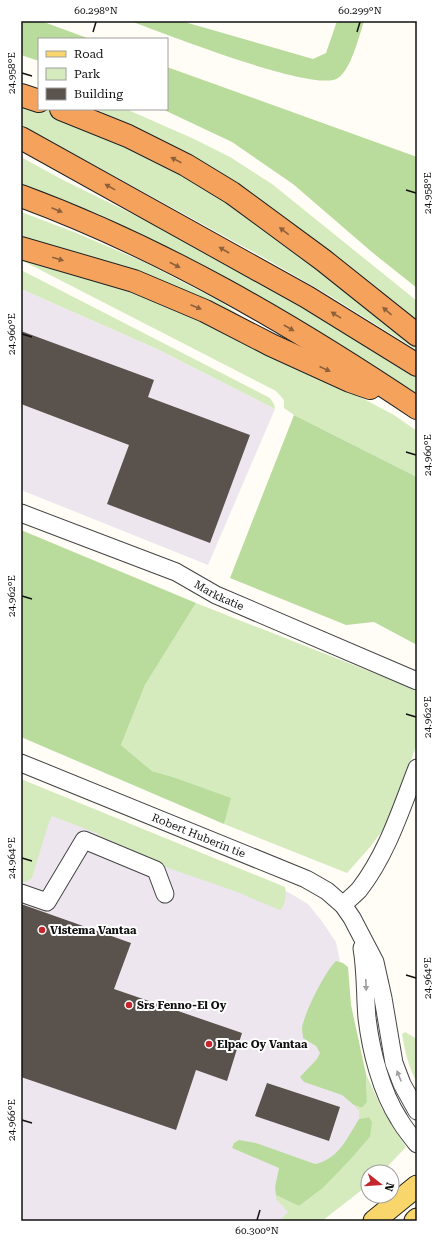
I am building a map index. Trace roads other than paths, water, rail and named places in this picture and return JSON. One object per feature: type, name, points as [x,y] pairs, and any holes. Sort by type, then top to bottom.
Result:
[{"type":"highway","points":[[21,95],[38,101]]},
{"type":"highway","points":[[63,110],[128,136],[186,165],[232,193],[323,260],[417,336]]},
{"type":"highway","points":[[21,138],[308,297],[417,365]]},
{"type":"highway","points":[[21,196],[54,208],[100,229],[207,281],[348,363],[412,405]]},
{"type":"highway","points":[[21,248],[134,281],[205,311],[271,345],[350,381],[412,405]]},
{"type":"main road","points":[[374,1221],[417,1186]]},
{"type":"street","name":"Markkatie","points":[[21,513],[176,572],[216,595],[417,681]]},
{"type":"street","name":"Robert Huberin tie","points":[[21,763],[306,879],[327,891],[343,905],[375,962],[394,1062],[402,1084],[417,1111]]},
{"type":"street","points":[[343,905],[358,890],[381,855],[417,768]]},
{"type":"street","points":[[21,894],[47,902],[84,840],[156,870],[165,894]]},
{"type":"street","name":"Robert Huberin tie","points":[[359,932],[365,968],[367,1018],[375,1060],[384,1088],[398,1119],[417,1144]]},
{"type":"place","name":"Vistema Vantaa","points":[[42,930]]},
{"type":"place","name":"Srs Fenno-El Oy","points":[[129,1005]]},
{"type":"place","name":"Elpac Oy Vantaa","points":[[209,1044]]}]
